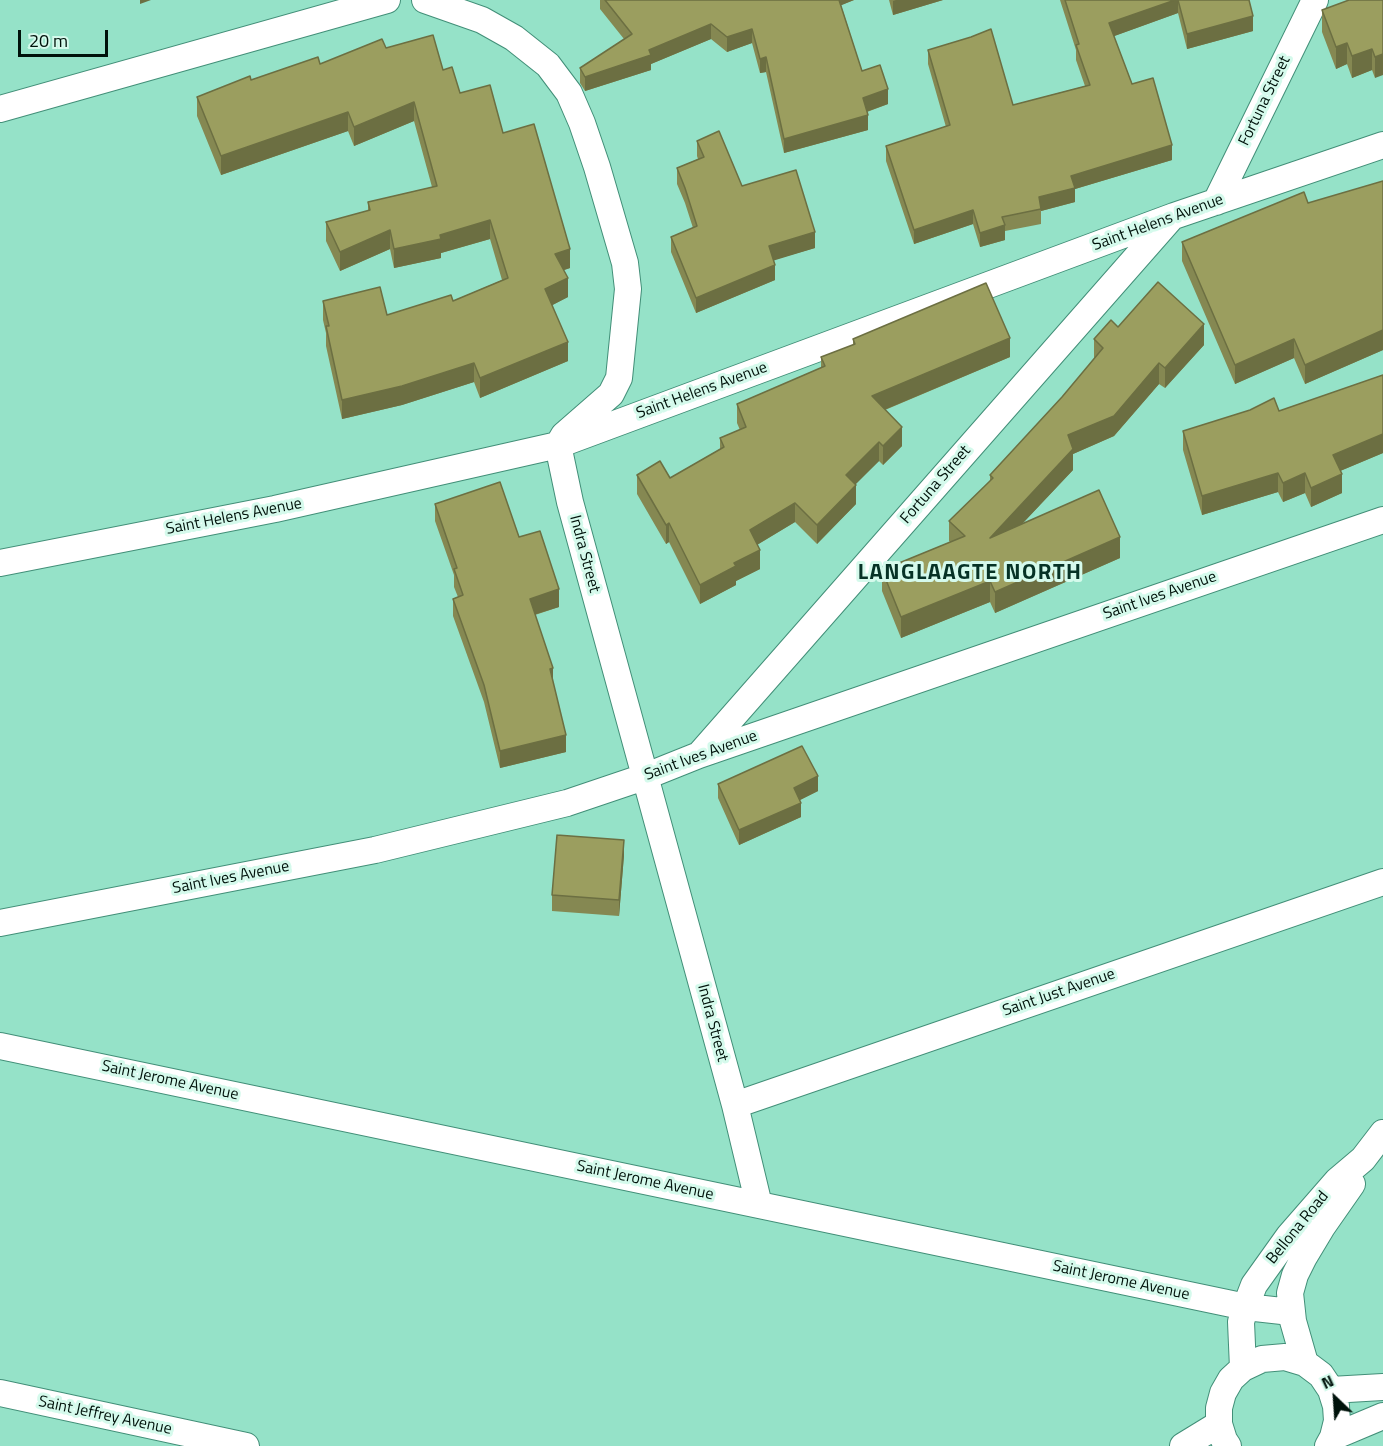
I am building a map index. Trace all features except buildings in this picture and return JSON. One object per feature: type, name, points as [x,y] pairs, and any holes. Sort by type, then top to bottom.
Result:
[{"type":"street","points":[[0,110],[387,0]]},
{"type":"street","points":[[425,0],[482,20],[514,38],[548,65],[569,93],[597,167],[625,263],[628,290],[619,378],[606,399],[564,435],[558,445]]},
{"type":"street","name":"Fortuna Street","points":[[1216,202],[1315,0]]},
{"type":"street","name":"Saint Helens Avenue","points":[[0,563],[275,509],[558,445],[1174,216],[1383,145]]},
{"type":"street","name":"Fortuna Street","points":[[699,755],[1174,216]]},
{"type":"street","name":"Indra Street","points":[[558,445],[570,502],[735,1105],[759,1205]]},
{"type":"street","name":"Saint Ives Avenue","points":[[0,923],[375,850],[567,803],[644,777],[699,755],[1383,520]]},
{"type":"street","name":"Saint Just Avenue","points":[[735,1105],[1383,882]]},
{"type":"street","name":"Saint Jerome Avenue","points":[[0,1046],[1245,1307],[1291,1311]]},
{"type":"street","name":"Bellona Road","points":[[1243,1368],[1241,1322],[1254,1285],[1289,1236],[1337,1180],[1363,1159],[1383,1133]]},
{"type":"street","name":"Bellona Road","points":[[1305,1363],[1291,1311],[1290,1293],[1295,1275],[1322,1227],[1351,1189],[1363,1159]]},
{"type":"street","points":[[1183,1446],[1224,1435],[1219,1408],[1223,1393],[1231,1379],[1243,1368],[1262,1359],[1285,1357],[1305,1363],[1321,1375],[1331,1390],[1336,1413],[1331,1441]]},
{"type":"street","points":[[1331,1390],[1383,1387]]},
{"type":"street","name":"Saint Jeffrey Avenue","points":[[0,1393],[246,1446]]},
{"type":"street","points":[[1331,1441],[1383,1416]]},
{"type":"district","name":"LANGLAAGTE NORTH","points":[[970,574]]}]
